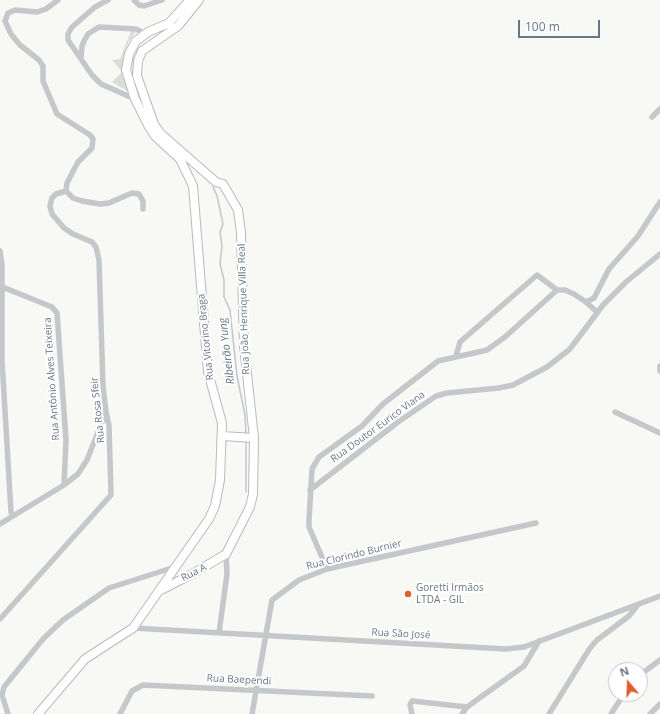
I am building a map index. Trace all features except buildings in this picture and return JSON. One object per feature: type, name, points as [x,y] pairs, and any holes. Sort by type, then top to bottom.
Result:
[{"type":"main road","points":[[142,36],[169,23],[190,0]]},
{"type":"main road","points":[[142,51],[178,26],[199,0]]},
{"type":"main road","name":"Rua João Henrique Villa Real","points":[[142,36],[142,51],[137,67],[139,81],[154,124],[160,133],[173,145],[216,182],[223,184],[238,210],[241,233],[244,346],[252,499],[226,554]]},
{"type":"main road","name":"Rua Vitorino Braga","points":[[38,714],[85,658],[133,628],[161,590],[209,519],[215,506],[220,480],[222,436],[220,413],[208,372],[193,186],[185,166],[155,136],[135,99],[126,70],[131,50],[142,36]]},
{"type":"main road","points":[[222,436],[249,438]]},
{"type":"main road","name":"Rua A","points":[[161,590],[216,561],[226,554]]},
{"type":"main road","points":[[176,568],[180,580]]},
{"type":"main road","points":[[163,571],[166,577],[166,582]]},
{"type":"main road","points":[[45,714],[50,699]]},
{"type":"street","points":[[58,0],[46,9],[37,12],[15,10],[8,13],[5,21],[11,34],[20,45],[39,60],[43,66],[43,81],[57,114],[90,135],[93,139],[92,148],[78,162],[67,183],[66,191],[68,195],[77,200],[100,204],[109,203],[132,193],[139,194],[143,201],[143,209]]},
{"type":"street","points":[[108,0],[96,7],[72,27],[68,34],[71,46],[81,57],[92,75],[101,84],[135,99]]},
{"type":"street","points":[[134,0],[140,5],[144,6],[162,0]]},
{"type":"street","points":[[81,57],[82,46],[88,34],[99,27],[136,29],[140,31],[142,36]]},
{"type":"street","points":[[652,117],[660,109]]},
{"type":"street","name":"Rua Rosa Sfeir","points":[[0,619],[111,495],[109,425],[103,386],[99,260],[92,242],[73,234],[64,228],[52,214],[50,206],[52,198],[56,194],[66,191]]},
{"type":"street","points":[[586,302],[594,298],[609,269],[638,236],[660,202]]},
{"type":"street","points":[[0,250],[2,265],[2,360],[11,512],[13,516]]},
{"type":"street","name":"Rua Doutor Eurico Viana","points":[[310,490],[398,422],[436,396],[447,393],[499,388],[518,382],[547,367],[570,349],[597,312],[626,282],[660,254]]},
{"type":"street","points":[[456,356],[460,342],[537,275],[557,290],[565,290],[586,302],[597,312]]},
{"type":"street","name":"Rua Antônio Alves Teixeira","points":[[1,287],[52,307],[57,313],[66,440],[64,485]]},
{"type":"street","points":[[327,569],[309,527],[312,469],[319,457],[362,426],[383,404],[413,379],[438,361],[487,350],[505,337],[557,290]]},
{"type":"street","points":[[594,298],[603,305]]},
{"type":"street","points":[[660,366],[660,371]]},
{"type":"street","points":[[0,524],[64,485],[78,474],[87,460],[106,412]]},
{"type":"street","points":[[615,412],[660,433]]},
{"type":"street","name":"Rua Clorindo Burnier","points":[[252,714],[272,600],[299,580],[327,569],[536,523]]},
{"type":"street","name":"Rua João Henrique Villa Real","points":[[219,633],[227,567],[226,554]]},
{"type":"street","points":[[216,561],[227,567]]},
{"type":"street","points":[[8,714],[2,695],[4,687],[48,634],[64,620],[103,590],[138,577],[176,568]]},
{"type":"street","name":"Rua São José","points":[[133,628],[506,649],[524,647],[660,596]]},
{"type":"street","points":[[549,714],[590,648],[597,640],[629,616],[638,605]]},
{"type":"street","points":[[462,714],[467,707],[524,666],[539,641]]},
{"type":"street","points":[[648,669],[660,660]]},
{"type":"street","name":"Rua Baependi","points":[[120,714],[129,695],[137,687],[143,685],[372,696]]},
{"type":"street","points":[[412,714],[410,705],[412,701],[467,707]]},
{"type":"street","points":[[611,714],[619,702]]},
{"type":"street","points":[[650,714],[660,704]]},
{"type":"shaded area","points":[[131,31],[136,32],[129,41],[123,57],[123,69],[129,90],[127,91],[112,82],[122,72],[112,60],[120,59]]},
{"type":"waterway","name":"Ribeirão Yung","points":[[213,187],[217,196],[223,224],[220,232],[222,246],[220,264],[224,280],[224,297],[230,310],[237,376],[245,415],[246,434]]},
{"type":"waterway","name":"Ribeirão Yung","points":[[246,440],[246,492]]},
{"type":"place","name":"Goretti Irmãos LTDA - GIL","points":[[408,594]]}]
